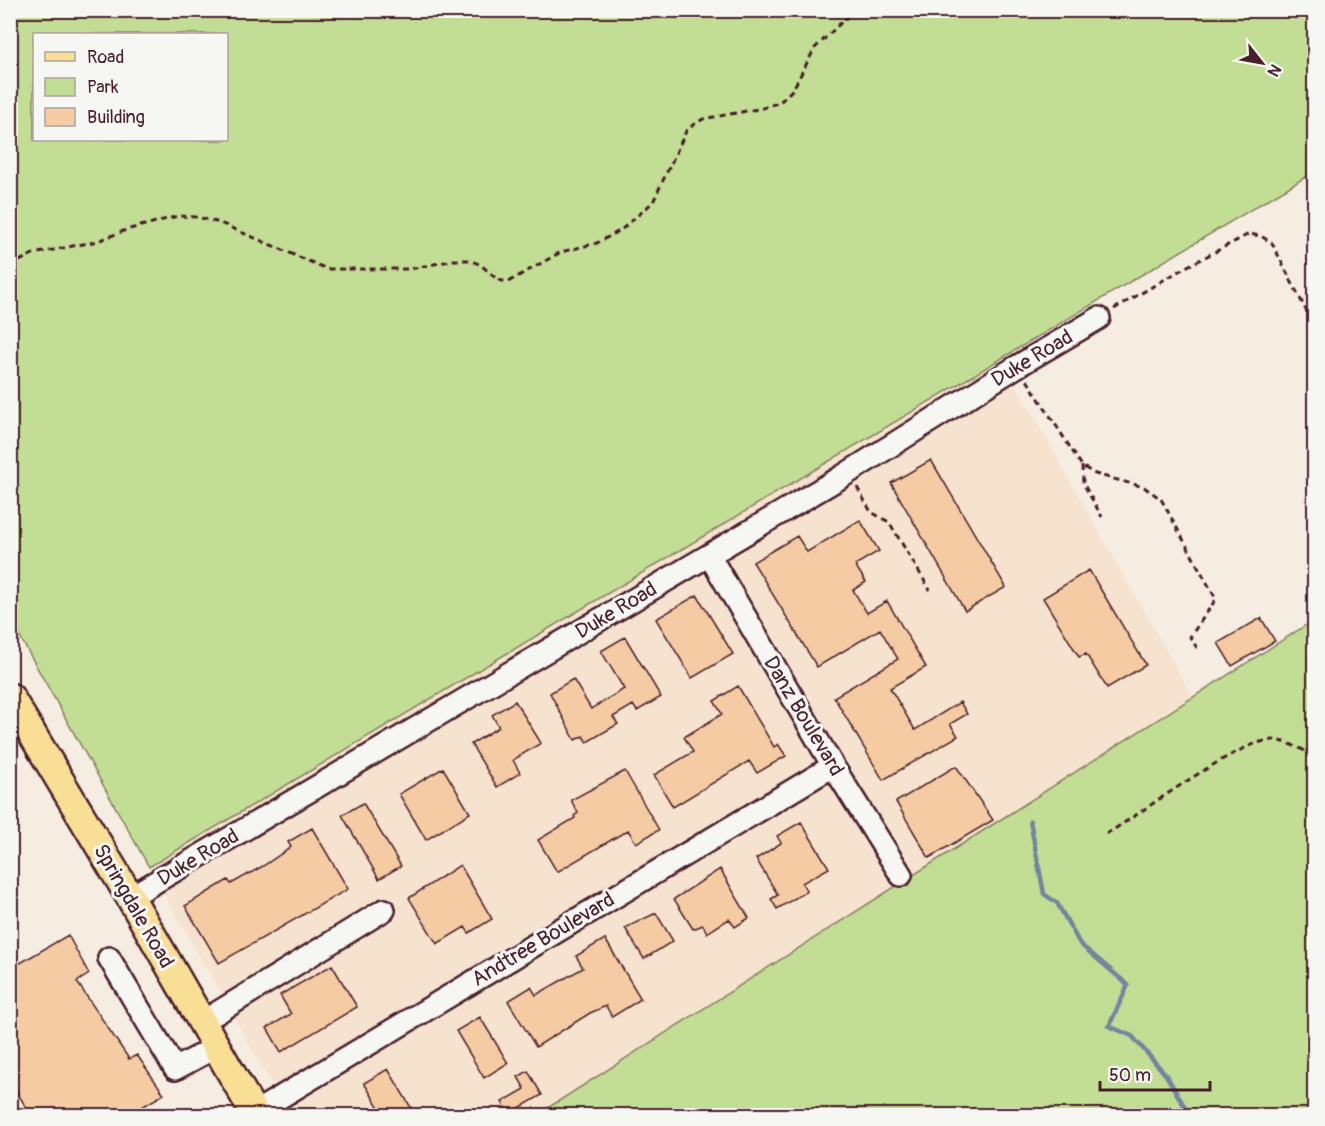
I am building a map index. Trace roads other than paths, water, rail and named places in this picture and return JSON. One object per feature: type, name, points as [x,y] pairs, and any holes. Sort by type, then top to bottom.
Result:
[{"type":"main road","name":"Springdale Road","points":[[10,697],[130,897],[255,1114]]},
{"type":"street","name":"Duke Road","points":[[130,897],[849,472],[1016,367],[1099,318]]},
{"type":"street","name":"Danz Boulevard","points":[[709,555],[833,766],[902,875]]},
{"type":"street","name":"Andtree Boulevard","points":[[255,1114],[833,766]]},
{"type":"street","points":[[202,1022],[384,910]]},
{"type":"street","points":[[109,958],[175,1069],[216,1047]]},
{"type":"waterway","points":[[1030,821],[1044,894],[1057,903],[1080,944],[1128,985],[1109,1026],[1132,1036],[1166,1075],[1190,1116]]}]
